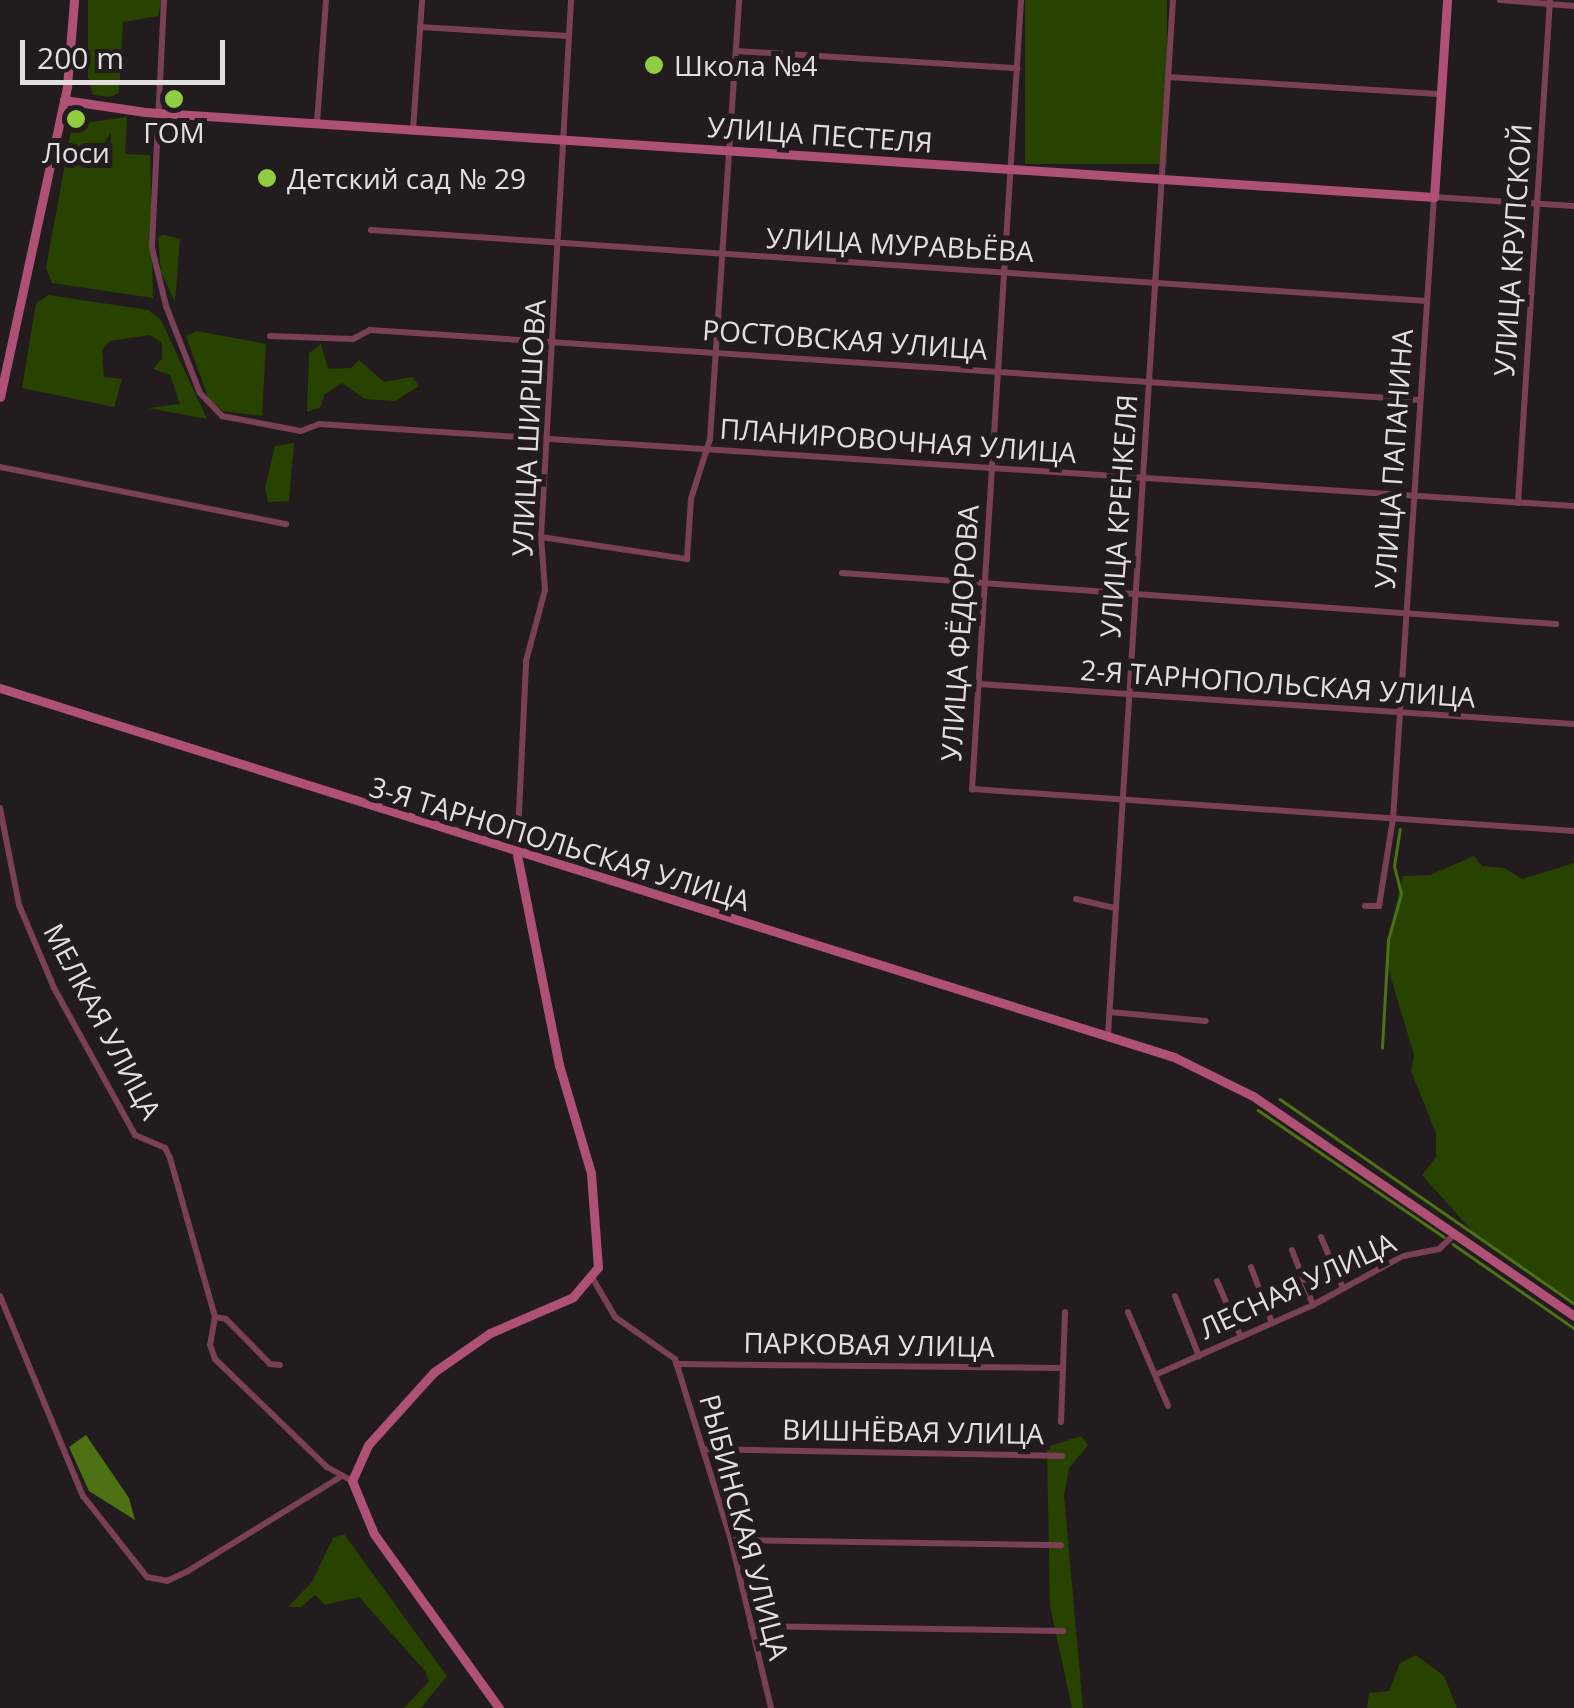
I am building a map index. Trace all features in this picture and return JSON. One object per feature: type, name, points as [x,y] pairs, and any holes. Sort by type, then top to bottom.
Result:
[{"type":"street","points":[[0,397],[64,100],[74,0]]},
{"type":"street","points":[[158,113],[164,0]]},
{"type":"street","points":[[317,124],[326,0]]},
{"type":"street","points":[[413,130],[422,0]]},
{"type":"street","name":"УЛИЦА ШИРШОВА","points":[[517,854],[526,661],[545,590],[541,537],[571,0]]},
{"type":"street","points":[[541,537],[687,559],[691,499],[706,449],[716,354],[739,0]]},
{"type":"street","name":"УЛИЦА ФЁДОРОВА","points":[[1022,0],[972,789],[1122,799]]},
{"type":"street","name":"УЛИЦА КРЕНКЕЛЯ","points":[[1108,1035],[1112,907],[1173,0]]},
{"type":"street","name":"УЛИЦА ПАПАНИНА","points":[[1364,906],[1380,906],[1393,819],[1447,0]]},
{"type":"street","points":[[1500,0],[1574,6]]},
{"type":"street","name":"УЛИЦА КРУПСКОЙ","points":[[1518,503],[1550,2]]},
{"type":"street","points":[[420,27],[569,36]]},
{"type":"street","points":[[736,52],[1017,68]]},
{"type":"street","points":[[1168,77],[1440,94]]},
{"type":"street","name":"УЛИЦА ПЕСТЕЛЯ","points":[[64,100],[158,113],[1574,206]]},
{"type":"street","name":"ПЛАНИРОВОЧНАЯ УЛИЦА","points":[[158,113],[152,248],[159,283],[200,393],[222,416],[302,431],[319,424],[1574,506]]},
{"type":"street","name":"УЛИЦА МУРАВЬЁВА","points":[[371,230],[1427,301]]},
{"type":"street","name":"РОСТОВСКАЯ УЛИЦА","points":[[270,336],[353,339],[370,330],[1419,400]]},
{"type":"street","points":[[0,468],[286,524]]},
{"type":"street","points":[[842,573],[1556,624]]},
{"type":"street","name":"2-Я ТАРНОПОЛЬСКАЯ УЛИЦА","points":[[979,684],[1129,698],[1574,724]]},
{"type":"street","name":"3-Я ТАРНОПОЛЬСКАЯ УЛИЦА","points":[[0,688],[517,854],[1108,1035],[1227,1081],[1574,1316]]},
{"type":"street","points":[[1122,799],[1574,831]]},
{"type":"street","name":"МЕЛКАЯ УЛИЦА","points":[[0,808],[25,922],[135,1135],[165,1148],[215,1317],[210,1345],[215,1359],[340,1477]]},
{"type":"street","points":[[517,854],[559,1064],[591,1174],[600,1238],[594,1279],[615,1318],[675,1362]]},
{"type":"street","points":[[1076,898],[1112,907]]},
{"type":"street","points":[[1110,1012],[1206,1021]]},
{"type":"street","name":"ЛЕСНАЯ УЛИЦА","points":[[1155,1375],[1314,1305],[1402,1256],[1439,1249],[1455,1234]]},
{"type":"street","points":[[1321,1237],[1343,1288]]},
{"type":"street","points":[[1292,1250],[1314,1305]]},
{"type":"street","points":[[1252,1267],[1272,1324]]},
{"type":"street","points":[[499,1708],[374,1534],[352,1480],[368,1445],[453,1356],[512,1321],[573,1297],[594,1279]]},
{"type":"street","points":[[1217,1281],[1241,1337]]},
{"type":"street","points":[[0,1296],[83,1496],[147,1577],[167,1581],[340,1477],[352,1480]]},
{"type":"street","points":[[1175,1296],[1199,1356]]},
{"type":"street","points":[[1062,1422],[1064,1312]]},
{"type":"street","points":[[1128,1312],[1168,1406]]},
{"type":"street","points":[[215,1317],[226,1319],[270,1364],[280,1364]]},
{"type":"street","name":"ПАРКОВАЯ УЛИЦА","points":[[675,1362],[1062,1368]]},
{"type":"street","name":"РЫБИНСКАЯ УЛИЦА","points":[[675,1362],[731,1540],[771,1708]]},
{"type":"street","name":"ВИШНЁВАЯ УЛИЦА","points":[[703,1449],[1062,1456]]},
{"type":"street","points":[[731,1540],[1061,1545]]},
{"type":"street","points":[[751,1626],[1063,1631]]},
{"type":"shaded area","points":[[88,0],[161,0],[158,16],[123,22],[119,93],[110,97],[93,95],[88,77]]},
{"type":"shaded area","points":[[1025,0],[1167,0],[1167,164],[1025,164]]},
{"type":"shaded area","points":[[127,117],[125,154],[150,155],[153,298],[52,283],[46,268],[72,125]]},
{"type":"shaded area","points":[[158,237],[180,239],[175,302],[161,272]]},
{"type":"shaded area","points":[[49,295],[148,310],[161,320],[207,419],[148,408],[180,404],[170,375],[153,369],[162,359],[162,343],[150,335],[110,341],[102,350],[104,377],[122,379],[114,407],[22,388],[36,303]]},
{"type":"shaded area","points":[[197,331],[266,344],[262,416],[223,411],[209,400],[186,336]]},
{"type":"shaded area","points":[[321,344],[328,369],[351,368],[359,360],[384,382],[412,377],[419,386],[395,401],[365,399],[342,383],[324,395],[321,407],[307,412],[309,353]]},
{"type":"shaded area","points":[[294,443],[289,501],[268,502],[265,488],[275,446]]},
{"type":"shaded area","points":[[1474,856],[1482,866],[1504,868],[1522,879],[1574,863],[1574,1303],[1472,1231],[1422,1175],[1436,1157],[1436,1133],[1411,1071],[1414,1055],[1386,961],[1388,940],[1403,876],[1430,875]]},
{"type":"shaded area","points":[[86,1435],[129,1498],[135,1520],[89,1491],[69,1447]]},
{"type":"shaded area","points":[[1081,1436],[1088,1445],[1069,1468],[1064,1496],[1083,1708],[1072,1708],[1050,1606],[1047,1447]]},
{"type":"shaded area","points":[[344,1534],[447,1676],[421,1708],[404,1708],[429,1681],[425,1671],[359,1597],[325,1605],[315,1595],[301,1607],[288,1607],[312,1582],[333,1538]]},
{"type":"shaded area","points":[[1416,1655],[1444,1676],[1457,1708],[1367,1708],[1369,1693],[1389,1691],[1400,1663]]},
{"type":"waterway","points":[[1382,1048],[1388,940],[1401,894],[1394,866],[1400,829]]},
{"type":"waterway","points":[[1280,1099],[1574,1303]]},
{"type":"waterway","points":[[1258,1110],[1444,1237]]},
{"type":"waterway","points":[[1453,1244],[1574,1328]]},
{"type":"place","name":"Школа №4","points":[[654,65]]},
{"type":"place","name":"ГОМ","points":[[174,99]]},
{"type":"place","name":"Лоси","points":[[76,119]]},
{"type":"place","name":"Детский сад № 29","points":[[267,178]]}]
